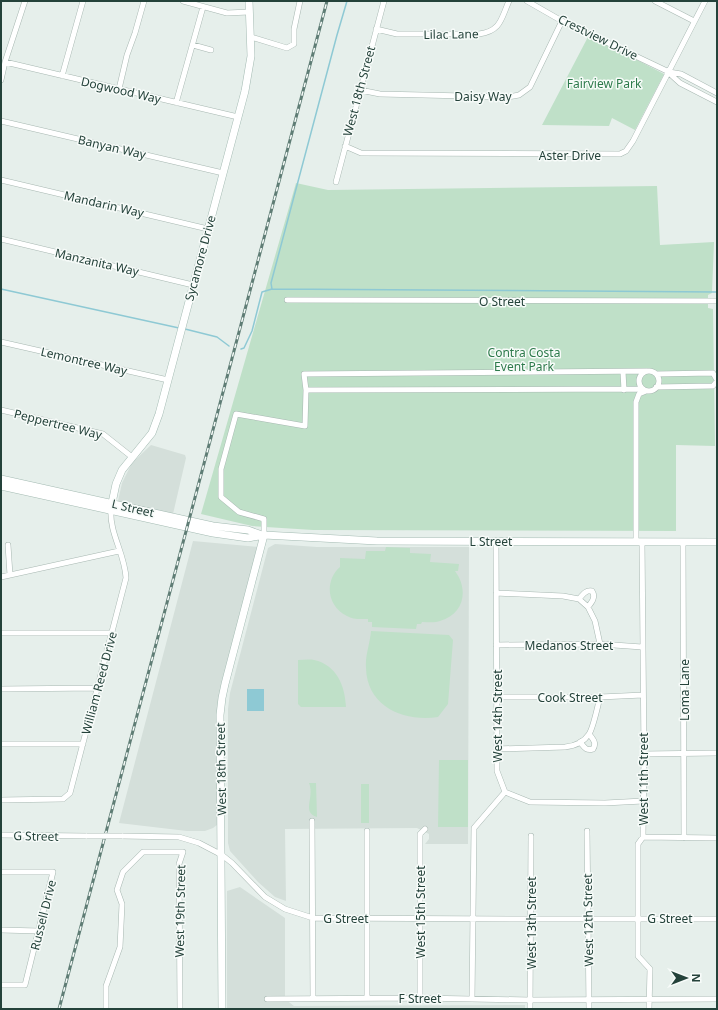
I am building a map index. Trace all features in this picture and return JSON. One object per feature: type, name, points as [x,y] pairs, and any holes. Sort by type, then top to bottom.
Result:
[{"type":"street","points":[[1,80],[5,62],[25,1]]},
{"type":"street","points":[[62,76],[84,1]]},
{"type":"street","points":[[119,89],[127,55],[144,1]]},
{"type":"street","points":[[183,1],[227,13],[249,12]]},
{"type":"street","name":"Sycamore Drive","points":[[111,507],[120,473],[146,441],[155,427],[168,380],[247,83],[251,56],[248,1]]},
{"type":"street","points":[[251,36],[287,48],[294,44],[294,29],[300,1]]},
{"type":"street","name":"West 18th Street","points":[[336,182],[384,1]]},
{"type":"street","name":"Lilac Lane","points":[[376,29],[397,34],[488,33],[498,26],[509,1]]},
{"type":"street","name":"Crestview Drive","points":[[527,1],[562,21],[669,72],[681,74],[717,93]]},
{"type":"street","points":[[655,1],[694,21]]},
{"type":"street","name":"Aster Drive","points":[[345,146],[361,153],[620,154],[626,151],[633,141],[705,1]]},
{"type":"street","points":[[176,103],[203,7]]},
{"type":"street","name":"Daisy Way","points":[[360,90],[380,94],[508,97],[518,95],[530,87],[562,21]]},
{"type":"street","points":[[193,45],[211,50]]},
{"type":"street","name":"Dogwood Way","points":[[5,62],[238,117]]},
{"type":"street","name":"Crestview Drive","points":[[669,72],[680,83],[717,102]]},
{"type":"street","name":"Banyan Way","points":[[1,121],[223,173]]},
{"type":"street","name":"Mandarin Way","points":[[1,180],[208,229]]},
{"type":"street","name":"Manzanita Way","points":[[1,239],[193,285]]},
{"type":"street","name":"O Street","points":[[287,300],[717,302]]},
{"type":"street","name":"Lemontree Way","points":[[1,342],[168,380]]},
{"type":"street","points":[[645,390],[639,384],[639,381],[641,374],[647,371]]},
{"type":"street","points":[[264,535],[264,519],[239,512],[221,497],[221,470],[236,414],[305,426],[306,390],[304,374],[647,371],[656,374],[712,374],[717,380],[713,386],[656,387],[653,390],[306,390]]},
{"type":"street","points":[[623,372],[624,390]]},
{"type":"street","points":[[656,374],[658,380],[656,387]]},
{"type":"street","name":"West 11th Street","points":[[645,390],[639,394],[636,402],[644,754],[643,837],[638,844],[638,956],[650,970],[648,1009]]},
{"type":"street","name":"Peppertree Way","points":[[1,410],[103,434],[132,457]]},
{"type":"street","name":"L Street","points":[[1,479],[111,507]]},
{"type":"street","name":"L Street","points":[[1,486],[213,526],[248,530],[264,535],[378,541],[717,542]]},
{"type":"street","name":"William Reed Drive","points":[[1,800],[63,799],[70,793],[126,578],[110,519],[111,507]]},
{"type":"street","name":"West 18th Street","points":[[222,1009],[220,715],[222,698],[264,535]]},
{"type":"street","name":"West 14th Street","points":[[496,541],[497,771],[506,792]]},
{"type":"street","name":"Loma Lane","points":[[682,542],[684,838]]},
{"type":"street","points":[[8,545],[10,575]]},
{"type":"street","points":[[1,576],[119,550]]},
{"type":"street","points":[[579,599],[584,593],[589,590],[592,591],[594,598],[588,607]]},
{"type":"street","points":[[496,593],[563,596],[579,599],[588,607],[595,621],[600,644]]},
{"type":"street","points":[[1,633],[112,633]]},
{"type":"street","name":"Medanos Street","points":[[496,645],[600,644],[642,647]]},
{"type":"street","points":[[1,689],[98,688]]},
{"type":"street","name":"Cook Street","points":[[497,696],[600,697],[643,695]]},
{"type":"street","points":[[497,749],[573,746],[589,734],[600,697]]},
{"type":"street","points":[[580,742],[584,748],[589,750],[593,749],[595,746],[594,741],[589,734]]},
{"type":"street","points":[[1,744],[83,744]]},
{"type":"street","points":[[644,754],[717,753]]},
{"type":"street","points":[[472,999],[474,828],[506,792],[530,802],[643,801]]},
{"type":"street","points":[[312,821],[313,998]]},
{"type":"street","name":"West 15th Street","points":[[420,998],[420,834],[425,828]]},
{"type":"street","points":[[367,831],[367,998]]},
{"type":"street","name":"West 12th Street","points":[[587,831],[589,1009]]},
{"type":"street","name":"G Street","points":[[1,835],[166,836],[199,842],[222,855],[232,863],[264,897],[285,909],[313,918],[473,918],[531,920],[717,918]]},
{"type":"street","name":"West 13th Street","points":[[530,1009],[531,836]]},
{"type":"street","points":[[643,837],[717,838]]},
{"type":"street","name":"West 19th Street","points":[[106,1009],[106,986],[120,947],[122,904],[117,890],[123,872],[143,852],[183,852],[179,864],[180,1009]]},
{"type":"street","name":"Russell Drive","points":[[1,872],[53,872],[25,985],[1,985]]},
{"type":"street","points":[[1,930],[39,931]]},
{"type":"street","name":"F Street","points":[[267,999],[717,999]]},
{"type":"shaded area","points":[[151,445],[185,455],[186,458],[173,514],[118,501],[122,483],[132,463]]},
{"type":"shaded area","points":[[193,541],[259,547],[220,692],[217,825],[205,831],[187,831],[119,823]]},
{"type":"shaded area","points":[[275,544],[317,547],[469,547],[468,844],[425,844],[429,839],[429,834],[417,828],[285,829],[286,901],[275,897],[258,882],[230,851],[228,843],[228,709],[230,693],[268,548]]},
{"type":"shaded area","points":[[240,887],[285,918],[285,999],[294,1006],[525,1005],[525,1009],[227,1009],[227,891]]},
{"type":"green space","name":"Fairview Park","points":[[589,35],[664,74],[635,130],[612,118],[609,126],[542,125]]},
{"type":"green space","name":"Contra Costa Event Park","points":[[296,183],[328,190],[657,186],[660,245],[714,242],[712,293],[708,295],[708,308],[713,309],[715,446],[676,445],[676,531],[313,530],[252,526],[201,514]]},
{"type":"green space","points":[[386,547],[410,548],[410,553],[431,554],[430,562],[459,564],[458,571],[455,571],[462,586],[463,593],[459,607],[454,613],[448,618],[438,622],[422,622],[421,624],[417,624],[416,629],[372,627],[372,622],[368,622],[368,619],[352,618],[340,612],[332,600],[330,586],[335,573],[340,567],[340,558],[365,559],[366,551],[385,551]]},
{"type":"green space","points":[[371,631],[449,635],[453,640],[448,704],[438,717],[425,718],[401,714],[380,702],[373,693],[368,682],[366,668],[366,659]]},
{"type":"green space","points":[[298,660],[314,660],[329,666],[342,684],[346,707],[301,707],[298,704]]},
{"type":"green space","points":[[439,760],[468,760],[468,827],[438,827]]},
{"type":"green space","points":[[309,783],[316,783],[317,817],[312,815],[309,808],[311,794]]},
{"type":"green space","points":[[361,784],[369,784],[369,823],[361,823]]},
{"type":"water","points":[[247,689],[264,689],[264,711],[247,711]]},
{"type":"waterway","points":[[272,289],[271,283],[347,1]]},
{"type":"waterway","points":[[1,289],[179,328]]},
{"type":"waterway","points":[[241,349],[244,348],[252,331],[262,292],[272,289],[717,292]]},
{"type":"waterway","points":[[185,329],[217,337],[229,346]]},
{"type":"railway","points":[[59,1009],[327,1]]}]
